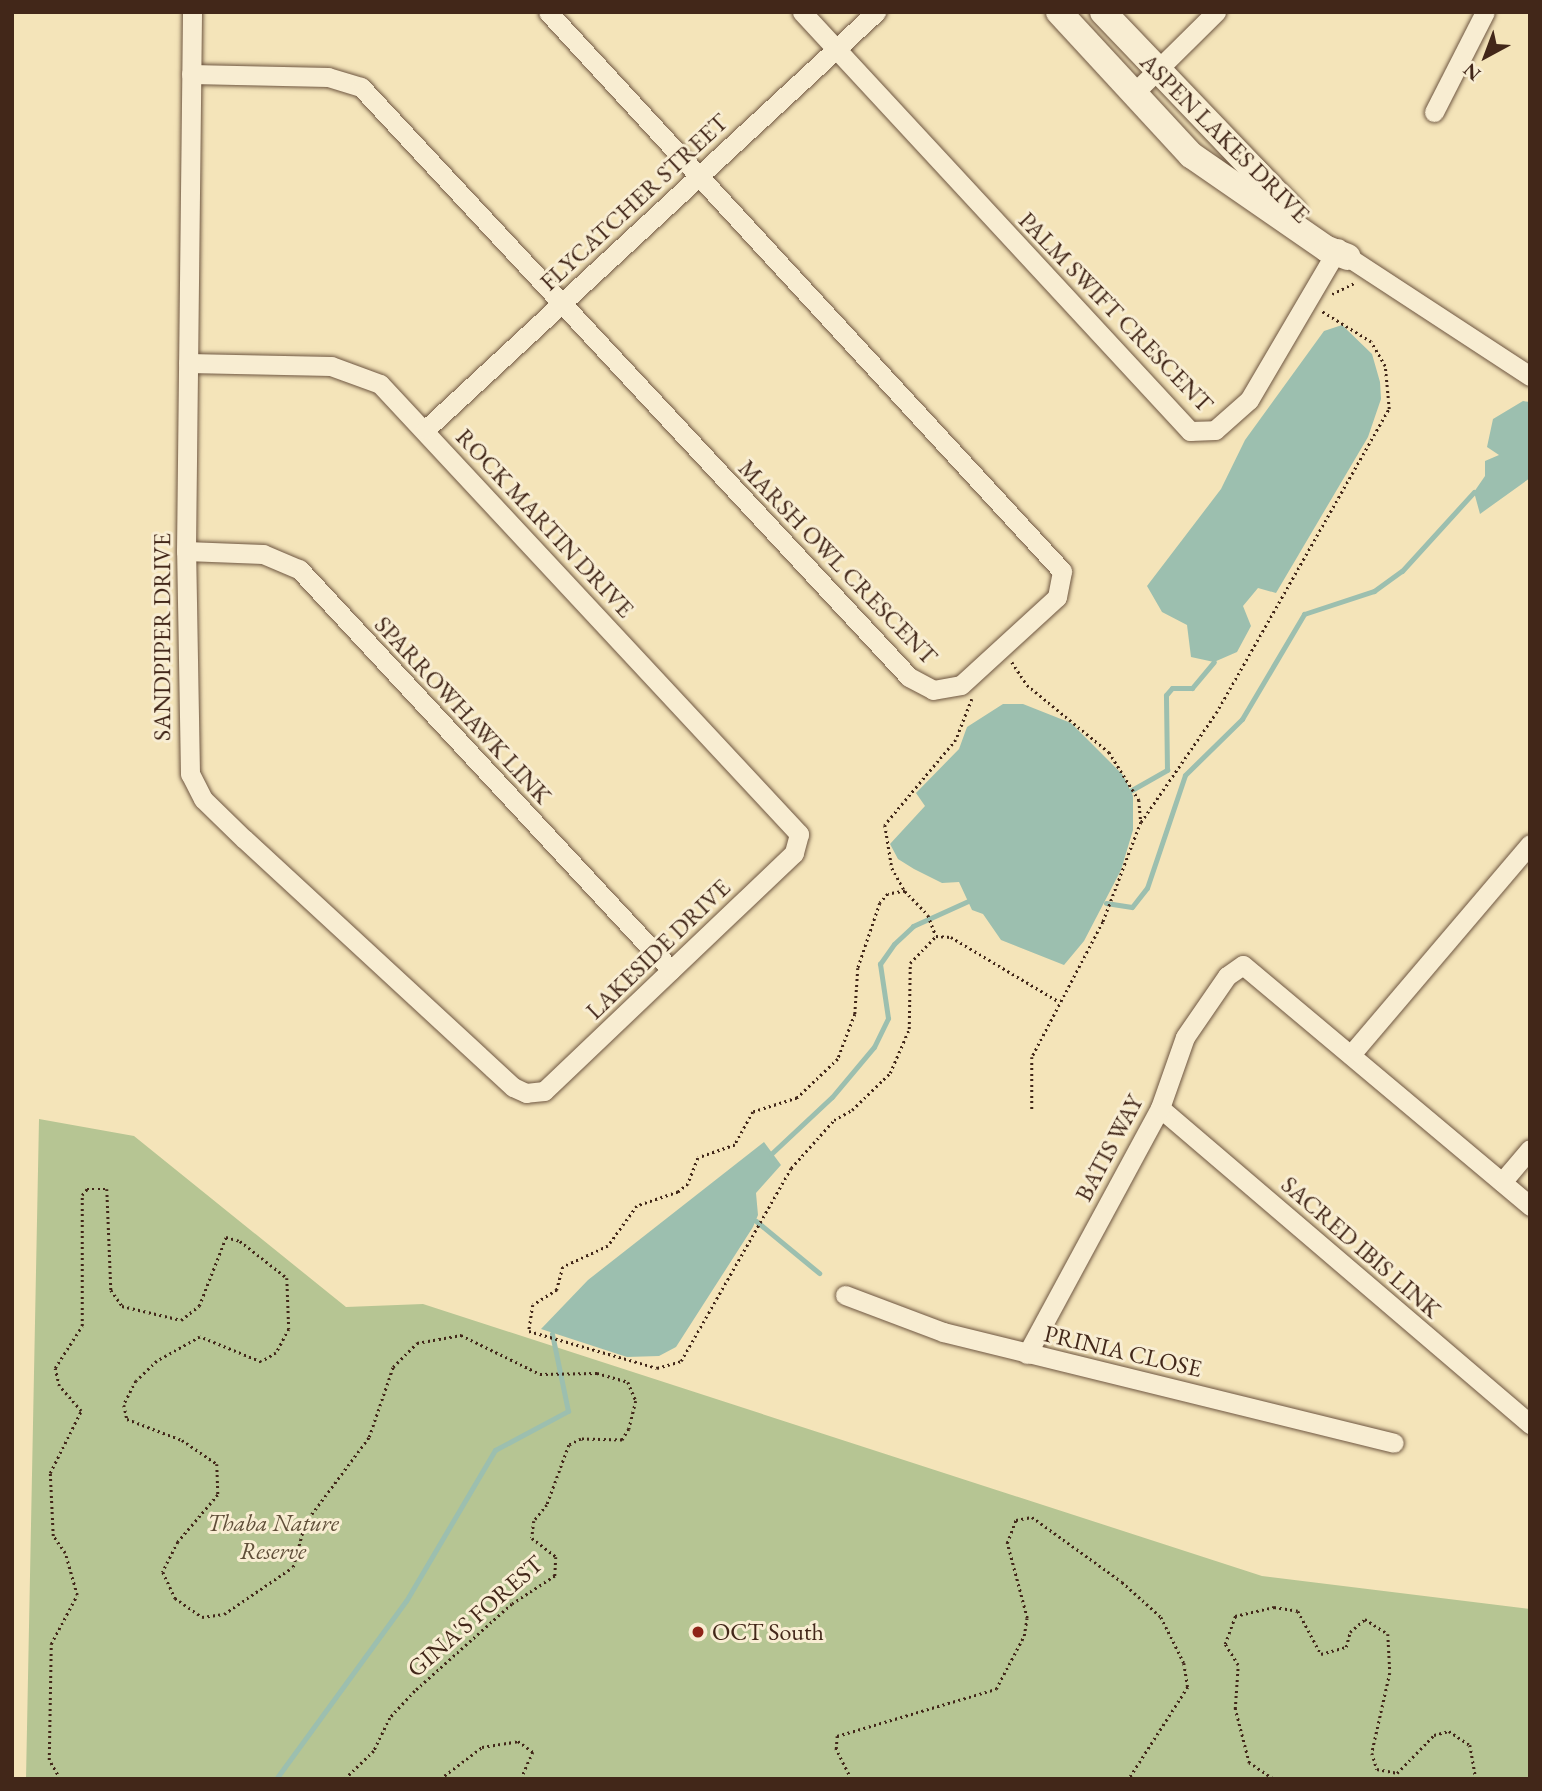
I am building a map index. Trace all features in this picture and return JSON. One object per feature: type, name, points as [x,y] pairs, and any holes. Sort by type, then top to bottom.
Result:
[{"type":"street","name":"SANDPIPER DRIVE","points":[[192,12],[186,551],[187,762],[199,794],[513,1087],[532,1094],[547,1090]]},
{"type":"street","points":[[548,12],[699,176]]},
{"type":"street","name":"PALM SWIFT CRESCENT","points":[[802,12],[1190,431],[1215,430],[1249,400],[1341,252]]},
{"type":"street","name":"FLYCATCHER STREET","points":[[426,429],[876,12]]},
{"type":"street","name":"ASPEN LAKES DRIVE","points":[[1059,12],[1133,94],[1213,173],[1341,252]]},
{"type":"street","name":"ASPEN LAKES DRIVE","points":[[1103,12],[1262,183],[1341,252]]},
{"type":"street","points":[[1133,94],[1216,12]]},
{"type":"street","points":[[1434,112],[1485,12]]},
{"type":"street","points":[[191,75],[328,77],[361,87],[561,302]]},
{"type":"street","name":"MARSH OWL CRESCENT","points":[[561,302],[909,677],[944,691],[973,675],[1005,646],[1057,597],[1062,571],[699,176]]},
{"type":"street","points":[[1341,252],[1530,376]]},
{"type":"street","name":"ROCK MARTIN DRIVE","points":[[188,363],[331,366],[360,373],[380,384],[426,429],[792,825],[800,843]]},
{"type":"street","name":"SPARROWHAWK LINK","points":[[186,551],[263,554],[299,569],[671,970]]},
{"type":"street","name":"LAKESIDE DRIVE","points":[[547,1090],[800,843]]},
{"type":"street","points":[[1530,844],[1353,1052],[1530,1206]]},
{"type":"street","name":"BATIS WAY","points":[[1027,1354],[1160,1108],[1185,1037],[1235,968],[1249,966],[1353,1052]]},
{"type":"street","name":"SACRED IBIS LINK","points":[[1160,1108],[1530,1424]]},
{"type":"street","points":[[1502,1182],[1530,1149]]},
{"type":"street","name":"PRINIA CLOSE","points":[[845,1295],[943,1332],[1394,1443]]},
{"type":"path","points":[[1305,306],[1373,274]]},
{"type":"path","points":[[1032,1109],[1032,1057],[1058,1001],[1103,922],[1140,822],[1216,713],[1389,409],[1385,366],[1371,342],[1332,314],[1305,306]]},
{"type":"path","points":[[1005,646],[1027,685],[1080,723],[1129,777],[1139,800],[1140,822]]},
{"type":"path","points":[[936,936],[928,915],[905,891],[892,868],[885,825],[956,740],[967,719],[973,675]]},
{"type":"path","points":[[905,891],[888,894],[875,917],[858,968],[855,1014],[838,1059],[797,1098],[752,1112],[734,1145],[698,1158],[688,1184],[678,1192],[637,1206],[608,1246],[563,1267],[557,1290],[533,1305],[529,1331],[657,1368],[681,1361],[791,1168],[834,1120],[890,1073],[909,1029],[910,963],[936,936],[951,937],[1058,1001]]},
{"type":"path","name":"GINA'S FOREST","points":[[60,1779],[49,1760],[51,1644],[77,1595],[65,1553],[53,1536],[50,1473],[81,1411],[59,1386],[55,1368],[58,1356],[82,1326],[82,1195],[87,1189],[107,1189],[111,1290],[122,1306],[181,1320],[199,1306],[226,1237],[240,1241],[287,1278],[289,1329],[276,1353],[261,1362],[200,1337],[157,1361],[136,1381],[124,1405],[127,1419],[182,1440],[217,1464],[218,1495],[178,1542],[163,1572],[175,1598],[202,1617],[224,1614],[293,1567],[305,1523],[369,1437],[382,1390],[408,1350],[439,1336],[461,1335],[550,1375],[597,1373],[628,1382],[636,1401],[622,1440],[581,1438],[560,1459],[547,1506],[531,1532],[556,1557],[555,1576],[512,1604],[415,1691],[390,1718],[374,1751],[345,1779]]},
{"type":"path","points":[[851,1779],[836,1749],[837,1736],[996,1689],[1024,1636],[1027,1618],[1007,1543],[1016,1520],[1032,1517],[1122,1582],[1161,1617],[1184,1663],[1188,1687],[1129,1779]]},
{"type":"path","points":[[1273,1779],[1249,1763],[1235,1709],[1238,1665],[1225,1644],[1235,1616],[1275,1607],[1298,1611],[1321,1654],[1346,1647],[1350,1632],[1365,1619],[1388,1634],[1390,1673],[1372,1753],[1377,1769],[1397,1773],[1434,1735],[1449,1731],[1470,1745],[1476,1779]]},
{"type":"path","points":[[440,1779],[482,1747],[517,1741],[533,1752],[521,1779]]},
{"type":"green space","name":"Thaba Nature Reserve","points":[[39,1119],[134,1136],[346,1307],[423,1304],[1262,1576],[1530,1609],[1530,1779],[26,1779]]},
{"type":"shaded area","points":[[1342,325],[1372,354],[1380,382],[1381,399],[1368,437],[1276,593],[1258,588],[1243,606],[1251,626],[1237,652],[1214,662],[1191,657],[1187,625],[1162,612],[1147,586],[1221,489],[1245,440],[1324,331]]},
{"type":"shaded area","points":[[1523,401],[1530,402],[1530,478],[1480,514],[1474,492],[1485,476],[1485,461],[1499,455],[1487,447],[1493,419]]},
{"type":"shaded area","points":[[1003,704],[1023,704],[1071,723],[1123,775],[1133,796],[1133,830],[1121,870],[1084,941],[1064,965],[1001,940],[983,914],[972,910],[959,882],[942,883],[914,869],[898,859],[890,844],[925,806],[916,793],[959,749],[967,727]]},
{"type":"shaded area","points":[[764,1142],[781,1165],[756,1193],[758,1215],[753,1227],[676,1347],[659,1356],[627,1357],[541,1329],[588,1280]]},
{"type":"waterway","points":[[1106,903],[1132,907],[1147,888],[1185,775],[1242,719],[1304,614],[1374,591],[1402,571],[1474,492]]},
{"type":"waterway","points":[[1130,791],[1167,770],[1166,695],[1172,688],[1192,688],[1214,662]]},
{"type":"waterway","points":[[771,1154],[832,1097],[874,1047],[888,1018],[880,964],[894,944],[913,926],[968,901]]},
{"type":"waterway","points":[[756,1221],[819,1273]]},
{"type":"waterway","points":[[276,1779],[406,1601],[495,1450],[568,1411],[552,1334]]},
{"type":"place","name":"OCT South","points":[[698,1632]]}]
